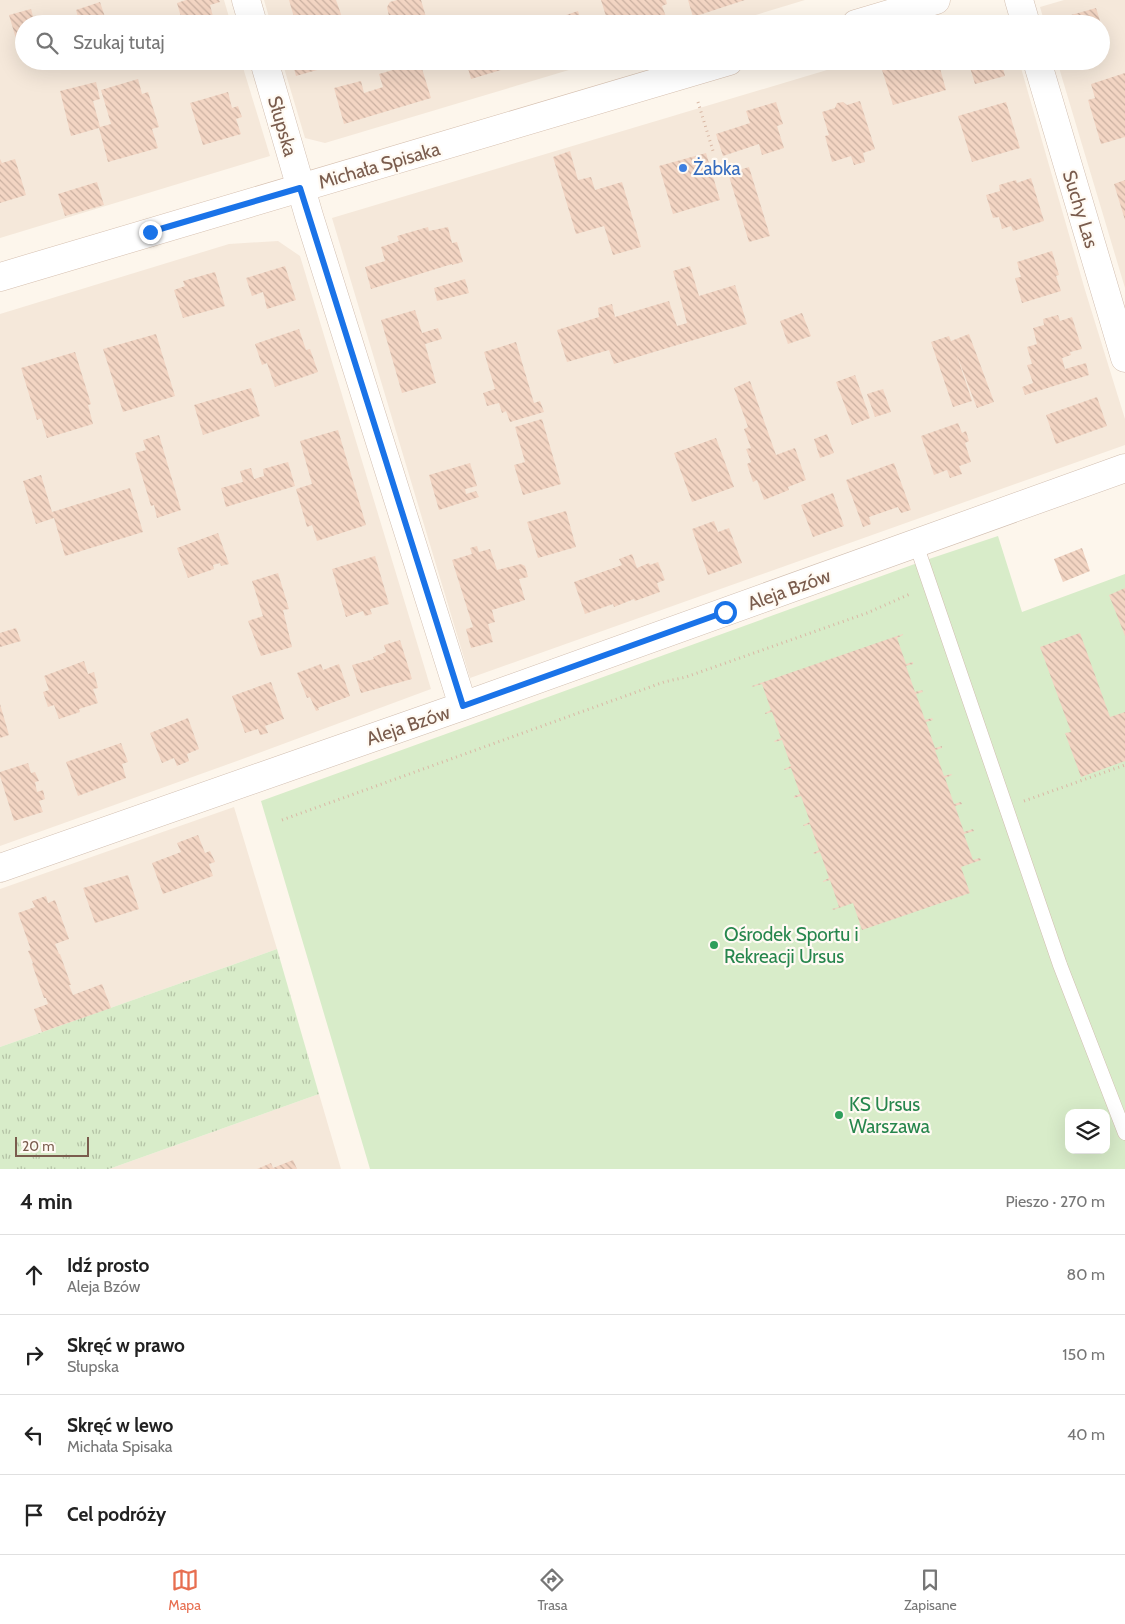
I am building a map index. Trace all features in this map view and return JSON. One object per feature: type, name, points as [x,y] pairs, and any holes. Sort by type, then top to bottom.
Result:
[{"type":"street","points":[[246,0],[250,15]]},
{"type":"street","points":[[886,15],[936,0]]},
{"type":"street","points":[[1019,0],[1023,15]]},
{"type":"street","name":"Słupska","points":[[267,70],[300,188],[463,706]]},
{"type":"street","name":"Michała Spisaka","points":[[0,277],[699,70]]},
{"type":"street","name":"Suchy Las","points":[[1040,70],[1125,358]]},
{"type":"street","name":"Aleja Bzów","points":[[0,868],[463,706],[1125,468]]},
{"type":"lane","points":[[916,544],[1060,965],[1125,1132]]},
{"type":"path","points":[[698,102],[713,151]]},
{"type":"path","points":[[282,820],[664,682],[686,677],[867,613],[910,594]]},
{"type":"path","points":[[1021,802],[1125,765]]},
{"type":"shaded area","points":[[0,0],[224,0],[228,15],[15,15],[15,70],[244,70],[270,156],[0,238]]},
{"type":"shaded area","points":[[264,0],[805,0],[756,15],[268,15]]},
{"type":"shaded area","points":[[1064,0],[1125,0],[1125,288],[1060,70],[1110,70],[1110,15],[1042,15],[1040,7]]},
{"type":"shaded area","points":[[285,70],[569,70],[325,143],[305,138]]},
{"type":"shaded area","points":[[827,70],[1022,70],[1085,290],[1125,419],[1125,445],[470,678],[332,218]]},
{"type":"shaded area","points":[[278,241],[300,256],[431,689],[0,846],[0,314],[229,244]]},
{"type":"shaded area","points":[[234,807],[277,949],[0,1047],[0,889]]},
{"type":"shaded area","points":[[319,1094],[341,1169],[109,1169]]},
{"type":"green space","name":"Ośrodek Sportu i Rekreacji Ursus","points":[[998,536],[1022,612],[1125,574],[1125,1169],[370,1169],[261,801],[923,561]]},
{"type":"green space","points":[[277,949],[319,1094],[109,1169],[0,1169],[0,1047]]},
{"type":"building","points":[[186,0],[219,0],[220,2],[210,5],[213,15],[180,15],[177,3]]},
{"type":"building","points":[[289,0],[336,0],[341,15],[293,15]]},
{"type":"building","points":[[397,0],[421,0],[425,15],[389,15],[387,7],[390,2]]},
{"type":"building","points":[[601,0],[666,0],[667,4],[662,6],[665,15],[606,15]]},
{"type":"building","points":[[688,0],[745,0],[699,15],[692,15]]},
{"type":"building","points":[[100,2],[104,15],[77,15],[76,10]]},
{"type":"building","points":[[1096,8],[1098,15],[1071,15]]},
{"type":"building","points":[[31,9],[33,15],[15,15],[15,35],[9,15]]},
{"type":"building","points":[[578,11],[579,15],[566,15]]},
{"type":"building","points":[[294,70],[317,70],[296,76]]},
{"type":"building","points":[[393,70],[422,70],[431,98],[344,124],[334,88],[361,81],[364,93],[383,87],[379,74]]},
{"type":"building","points":[[468,70],[501,70],[471,79]]},
{"type":"building","points":[[882,70],[940,70],[946,90],[893,105]]},
{"type":"building","points":[[971,70],[1003,70],[1005,76],[975,84]]},
{"type":"building","points":[[1125,73],[1125,137],[1101,144],[1088,100],[1095,98],[1091,84]]},
{"type":"building","points":[[138,79],[142,94],[148,92],[159,127],[152,129],[158,148],[108,162],[99,128],[71,136],[60,91],[96,82],[100,99],[93,101],[100,127],[111,124],[101,90]]},
{"type":"building","points":[[228,92],[232,108],[238,106],[242,117],[236,119],[241,134],[203,145],[190,103]]},
{"type":"building","points":[[860,101],[875,149],[863,153],[865,162],[854,165],[851,156],[832,162],[825,136],[829,135],[822,112],[835,108],[837,103],[843,102],[847,105]]},
{"type":"building","points":[[776,102],[783,124],[777,126],[784,148],[762,155],[759,144],[723,156],[716,134],[750,123],[746,111]]},
{"type":"building","points":[[1006,102],[1020,148],[972,162],[958,116]]},
{"type":"building","points":[[570,151],[578,180],[591,177],[595,190],[622,182],[641,247],[613,255],[604,226],[576,234],[553,157]]},
{"type":"building","points":[[706,153],[720,200],[673,214],[659,166]]},
{"type":"building","points":[[0,159],[2,163],[15,159],[26,195],[0,203]]},
{"type":"building","points":[[749,167],[770,236],[749,242],[728,173]]},
{"type":"building","points":[[1031,178],[1044,221],[1013,231],[1011,226],[1002,229],[999,217],[993,218],[986,195],[1000,191],[999,185],[1016,180],[1017,183]]},
{"type":"building","points":[[1125,180],[1125,220],[1114,184]]},
{"type":"building","points":[[97,182],[104,205],[65,216],[58,194]]},
{"type":"building","points":[[428,227],[429,231],[448,227],[452,243],[457,242],[463,262],[371,289],[365,267],[385,261],[381,247],[399,241],[397,236]]},
{"type":"building","points":[[1052,251],[1059,275],[1056,276],[1061,291],[1022,303],[1015,278],[1021,277],[1017,262]]},
{"type":"building","points":[[285,266],[296,300],[267,309],[263,292],[252,296],[246,278]]},
{"type":"building","points":[[690,266],[699,296],[735,285],[747,324],[614,364],[609,350],[567,362],[557,330],[599,317],[598,308],[612,304],[615,317],[669,301],[677,326],[687,323],[673,271]]},
{"type":"building","points":[[215,272],[225,306],[183,318],[174,290],[185,286],[183,281]]},
{"type":"building","points":[[465,279],[469,293],[437,301],[434,288]]},
{"type":"building","points":[[415,310],[422,333],[438,328],[442,339],[425,344],[436,383],[402,393],[381,320]]},
{"type":"building","points":[[802,313],[811,336],[788,344],[780,321]]},
{"type":"building","points":[[1058,315],[1060,321],[1072,317],[1082,349],[1070,352],[1071,355],[1062,358],[1065,369],[1086,363],[1089,375],[1025,395],[1022,387],[1033,383],[1027,365],[1032,364],[1027,347],[1037,344],[1033,328],[1044,325],[1043,319]]},
{"type":"building","points":[[299,329],[306,350],[310,349],[318,372],[275,387],[267,363],[262,365],[255,344]]},
{"type":"building","points":[[156,334],[175,396],[123,412],[103,349]]},
{"type":"building","points":[[969,334],[994,402],[977,408],[956,353],[972,401],[953,407],[931,342],[949,336],[951,341]]},
{"type":"building","points":[[516,342],[534,403],[540,401],[544,412],[510,422],[506,411],[502,413],[499,403],[487,406],[483,393],[495,389],[484,352]]},
{"type":"building","points":[[75,352],[91,404],[88,405],[93,424],[47,438],[41,418],[37,420],[21,368]]},
{"type":"building","points":[[855,375],[870,418],[852,425],[836,382]]},
{"type":"building","points":[[750,381],[776,455],[795,448],[806,480],[788,487],[789,490],[764,500],[757,480],[753,482],[747,464],[751,462],[746,449],[751,448],[744,429],[748,427],[734,388]]},
{"type":"building","points":[[251,388],[260,416],[203,435],[194,405]]},
{"type":"building","points":[[883,389],[891,412],[875,417],[867,394]]},
{"type":"building","points":[[1097,397],[1107,426],[1056,444],[1046,415]]},
{"type":"building","points":[[542,419],[561,484],[523,495],[514,465],[525,462],[515,427]]},
{"type":"building","points":[[958,423],[962,433],[966,431],[969,441],[965,443],[971,462],[959,466],[962,474],[950,478],[947,470],[934,475],[921,436]]},
{"type":"building","points":[[338,430],[366,525],[317,541],[312,525],[307,527],[296,489],[312,484],[300,441]]},
{"type":"building","points":[[827,434],[834,453],[820,458],[814,439]]},
{"type":"building","points":[[159,435],[181,510],[157,518],[154,505],[151,506],[135,453],[146,450],[143,440]]},
{"type":"building","points":[[716,438],[734,487],[692,502],[674,453]]},
{"type":"building","points":[[288,462],[295,486],[226,507],[221,488],[243,482],[240,471],[251,468],[254,479],[264,476],[263,469]]},
{"type":"building","points":[[470,463],[477,486],[465,489],[466,494],[476,491],[479,497],[439,510],[429,475]]},
{"type":"building","points":[[894,463],[911,510],[901,513],[898,507],[869,517],[871,524],[863,527],[846,480]]},
{"type":"building","points":[[41,475],[52,512],[130,488],[143,532],[65,556],[54,518],[36,524],[23,481]]},
{"type":"building","points":[[833,493],[844,526],[813,537],[801,505]]},
{"type":"building","points":[[566,511],[576,547],[538,558],[527,522]]},
{"type":"building","points":[[714,521],[718,532],[729,528],[742,563],[708,575],[692,529]]},
{"type":"building","points":[[218,533],[229,564],[221,566],[220,563],[213,565],[214,569],[188,578],[177,548]]},
{"type":"building","points":[[477,546],[479,552],[490,549],[497,570],[521,564],[525,566],[528,577],[519,579],[525,600],[492,610],[495,622],[488,624],[493,642],[471,648],[466,629],[473,627],[452,560],[472,554],[470,548]]},
{"type":"building","points":[[1082,548],[1090,571],[1063,582],[1054,559]]},
{"type":"building","points":[[632,554],[637,568],[649,563],[650,565],[658,562],[665,580],[657,583],[660,592],[614,607],[613,604],[585,614],[574,582],[622,565],[619,559]]},
{"type":"building","points":[[375,556],[389,604],[370,609],[372,614],[365,616],[363,611],[346,617],[332,569]]},
{"type":"building","points":[[278,573],[289,609],[283,610],[292,647],[261,656],[248,621],[263,616],[252,581]]},
{"type":"building","points":[[1125,588],[1125,636],[1109,595]]},
{"type":"building","points":[[16,628],[21,641],[0,647],[0,633]]},
{"type":"building","points":[[1080,633],[1110,717],[1125,712],[1125,761],[1081,777],[1065,733],[1071,732],[1040,647]]},
{"type":"building","points":[[903,634],[897,638],[906,664],[913,662],[913,664],[906,666],[915,692],[922,690],[923,692],[916,694],[925,720],[932,718],[933,720],[926,722],[935,748],[942,746],[942,748],[935,750],[944,776],[952,775],[945,778],[954,804],[961,802],[962,804],[955,806],[964,832],[973,829],[974,831],[964,834],[973,860],[980,858],[981,860],[961,867],[970,893],[862,930],[853,903],[833,910],[832,909],[839,907],[830,880],[823,882],[829,878],[820,852],[813,853],[819,850],[810,824],[803,825],[810,822],[801,796],[794,798],[794,796],[800,794],[791,768],[784,769],[791,766],[782,740],[774,741],[781,738],[772,712],[765,714],[771,710],[762,684],[752,686]]},
{"type":"building","points":[[400,640],[412,679],[361,693],[352,665],[374,659],[373,657],[386,652],[384,645]]},
{"type":"building","points":[[84,661],[88,674],[94,672],[98,688],[93,689],[98,703],[79,709],[80,712],[59,719],[54,705],[48,707],[43,692],[49,690],[44,676]]},
{"type":"building","points":[[321,664],[323,670],[339,664],[350,696],[318,708],[319,710],[316,711],[310,697],[307,698],[297,673]]},
{"type":"building","points":[[271,682],[284,719],[265,726],[268,733],[260,735],[258,729],[245,733],[232,696]]},
{"type":"building","points":[[0,704],[9,735],[0,738]]},
{"type":"building","points":[[188,718],[199,749],[187,754],[189,761],[177,766],[174,758],[162,763],[150,733]]},
{"type":"building","points":[[121,743],[128,762],[122,764],[126,778],[78,796],[66,762]]},
{"type":"building","points":[[28,763],[31,773],[35,772],[39,781],[35,782],[37,792],[43,790],[45,799],[39,801],[43,812],[14,821],[0,772]]},
{"type":"building","points":[[198,835],[205,853],[210,851],[215,862],[209,864],[213,876],[163,894],[152,863],[181,852],[177,843]]},
{"type":"building","points":[[128,875],[139,909],[95,923],[83,888]]},
{"type":"building","points":[[46,896],[48,903],[55,900],[69,939],[55,944],[73,995],[102,984],[111,1008],[42,1032],[34,1009],[48,1004],[32,964],[28,951],[31,950],[18,913],[35,907],[32,901]]},
{"type":"building","points":[[293,1160],[297,1169],[257,1169],[271,1163],[273,1168]]},
{"type":"place","name":"Żabka","points":[[683,168]]},
{"type":"place","name":"Ośrodek Sportu i Rekreacji Ursus","points":[[714,945]]},
{"type":"place","name":"KS Ursus Warszawa","points":[[839,1115]]},
{"type":"route","points":[[150,232],[300,188],[463,706],[725,612]]}]
